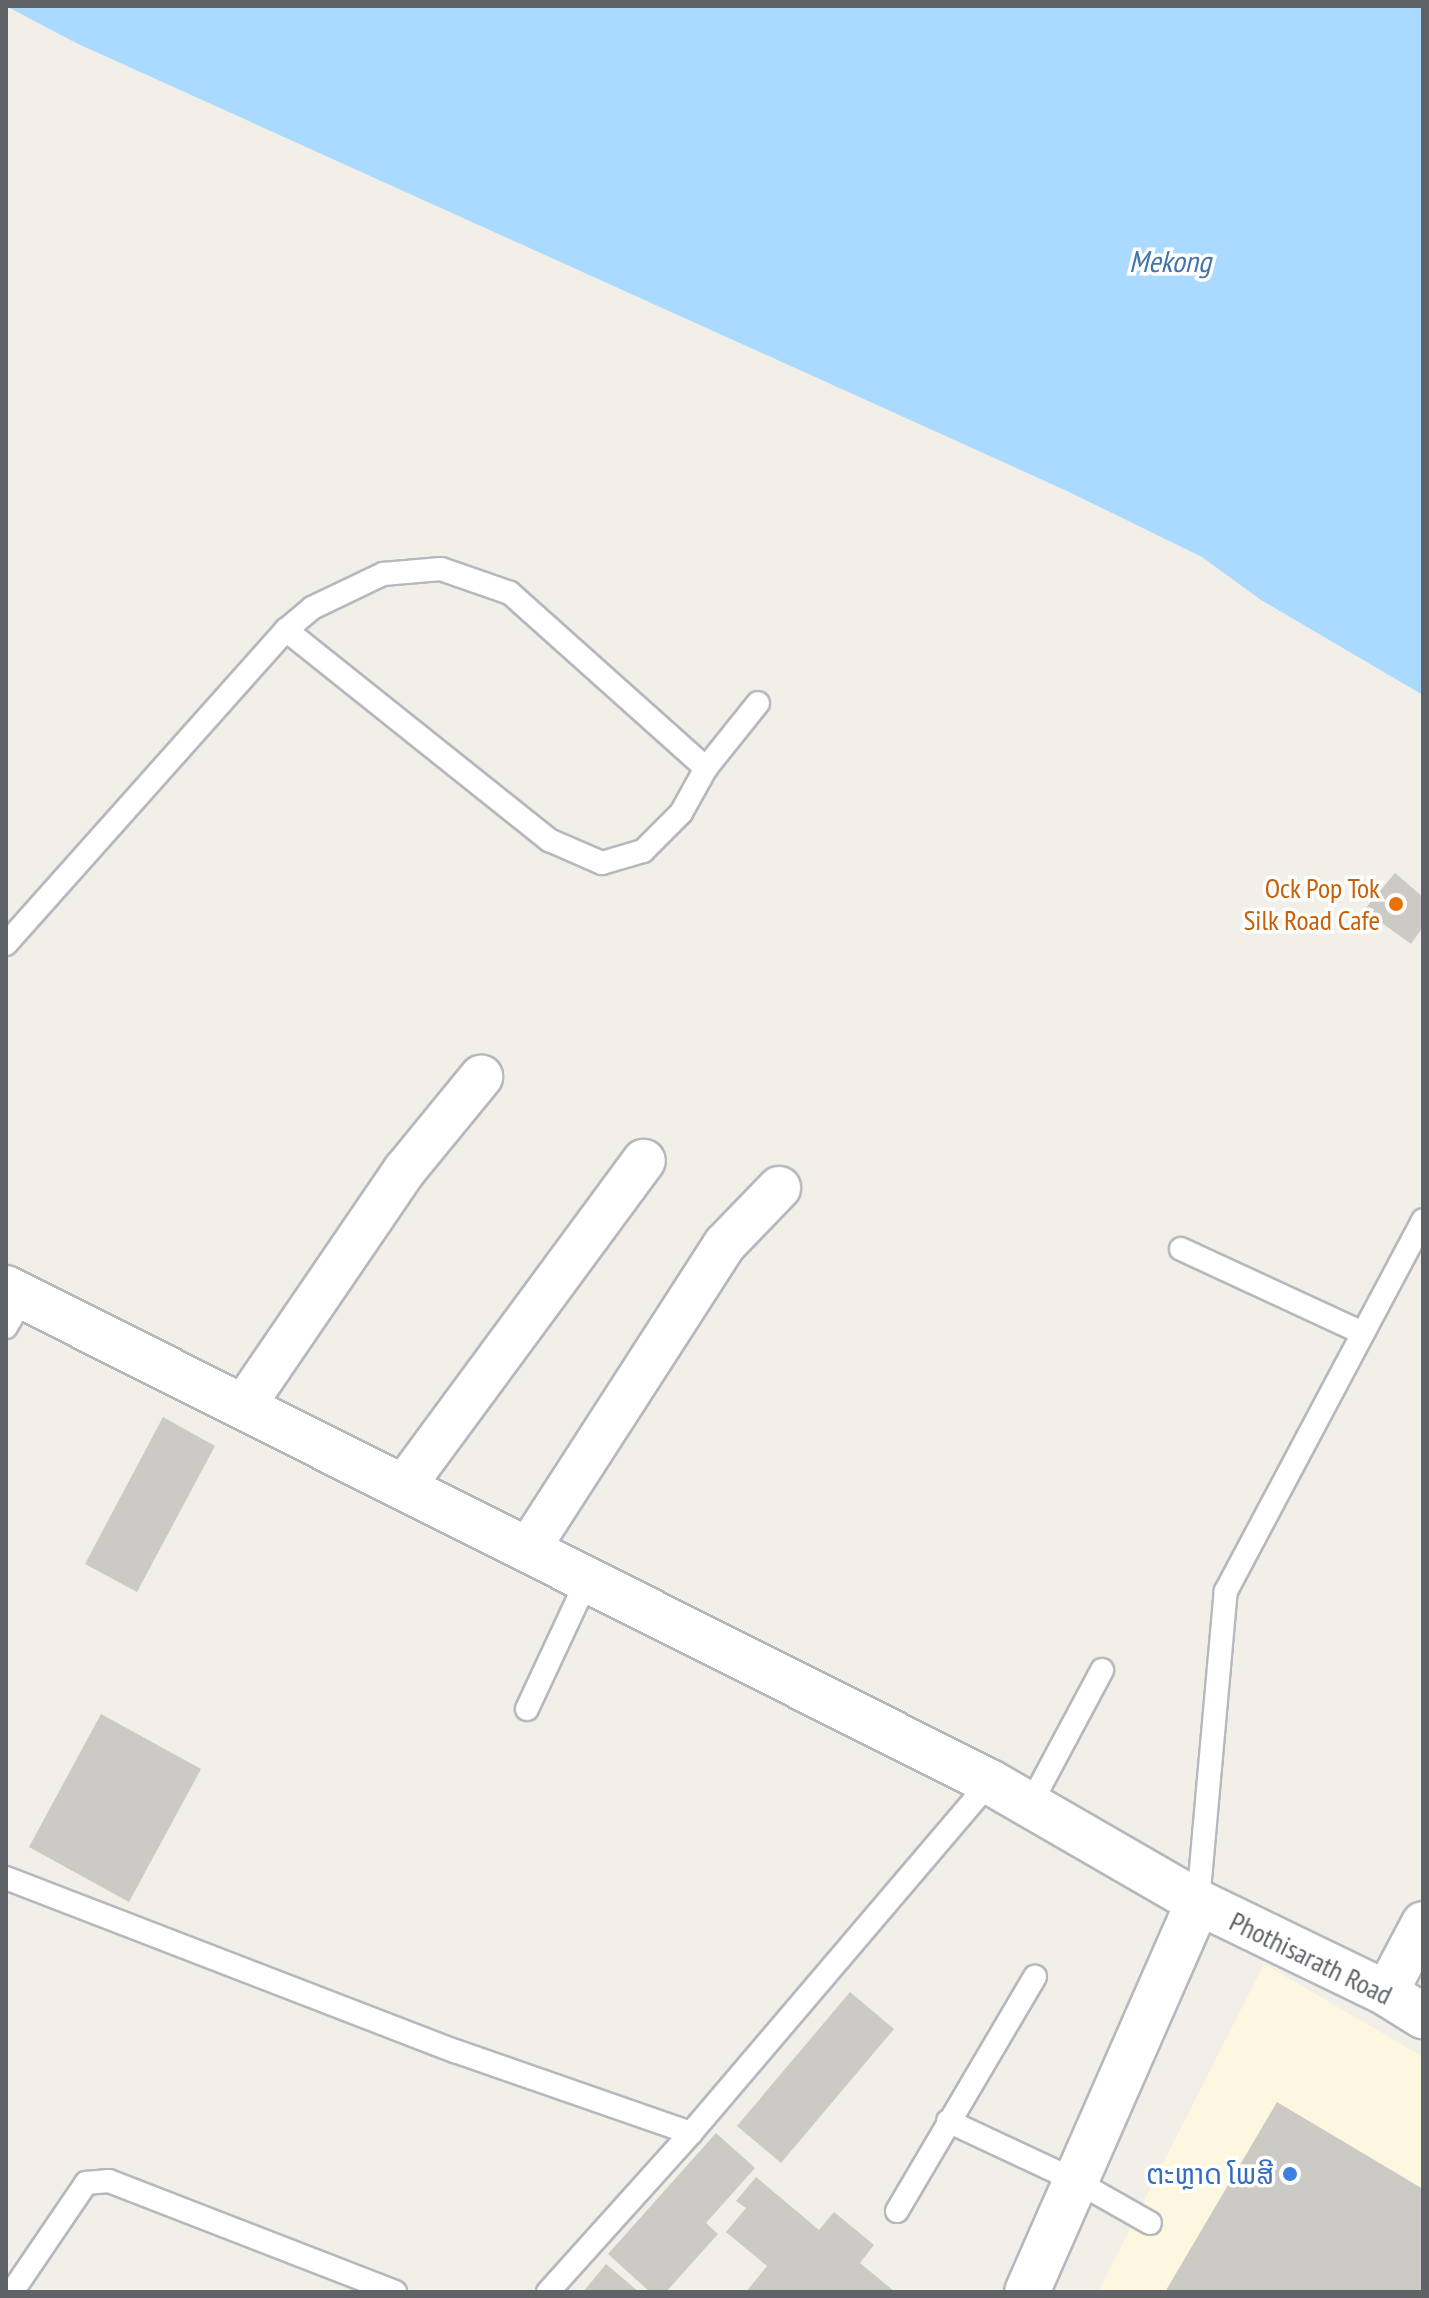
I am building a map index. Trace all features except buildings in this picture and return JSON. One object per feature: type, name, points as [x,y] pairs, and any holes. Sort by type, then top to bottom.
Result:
[{"type":"main road","name":"Phothisarath Road","points":[[12,1304],[243,1407],[529,1548],[990,1782],[1198,1902],[1386,1993],[1423,2016]]},
{"type":"main road","points":[[1027,2292],[1198,1902]]},
{"type":"street","points":[[243,1407],[404,1171],[481,1077]]},
{"type":"street","points":[[404,1486],[644,1161]]},
{"type":"street","points":[[529,1548],[725,1244],[779,1188]]},
{"type":"street","points":[[1386,1993],[1423,1923]]},
{"type":"lane","points":[[6,944],[286,630],[312,608],[383,574],[441,569],[510,593],[706,768]]},
{"type":"lane","points":[[286,630],[549,840],[602,863],[643,851],[681,813],[706,768],[758,703]]},
{"type":"lane","points":[[1198,1902],[1226,1591],[1423,1220]]},
{"type":"lane","points":[[1181,1249],[1361,1332]]},
{"type":"lane","points":[[527,1709],[588,1578]]},
{"type":"lane","points":[[1030,1805],[1102,1670]]},
{"type":"lane","points":[[548,2292],[691,2133],[990,1782]]},
{"type":"lane","points":[[6,1878],[455,2051],[691,2133]]},
{"type":"lane","points":[[897,2211],[1035,1977]]},
{"type":"lane","points":[[948,2121],[1076,2181],[1150,2223]]},
{"type":"lane","points":[[12,2292],[86,2183],[109,2181],[395,2292]]},
{"type":"shaded area","name":"ຕະຫຼາດ ໂພສີ","points":[[1264,1964],[1423,2057],[1423,2292],[1098,2292]]},
{"type":"water","name":"Mekong","points":[[6,6],[1423,6],[1423,695],[1261,600],[1202,557],[1067,491],[76,43]]},
{"type":"place","name":"Ock Pop Tok Silk Road Cafe","points":[[1396,904]]},
{"type":"place","name":"ຕະຫຼາດ ໂພສີ","points":[[1290,2174]]}]
